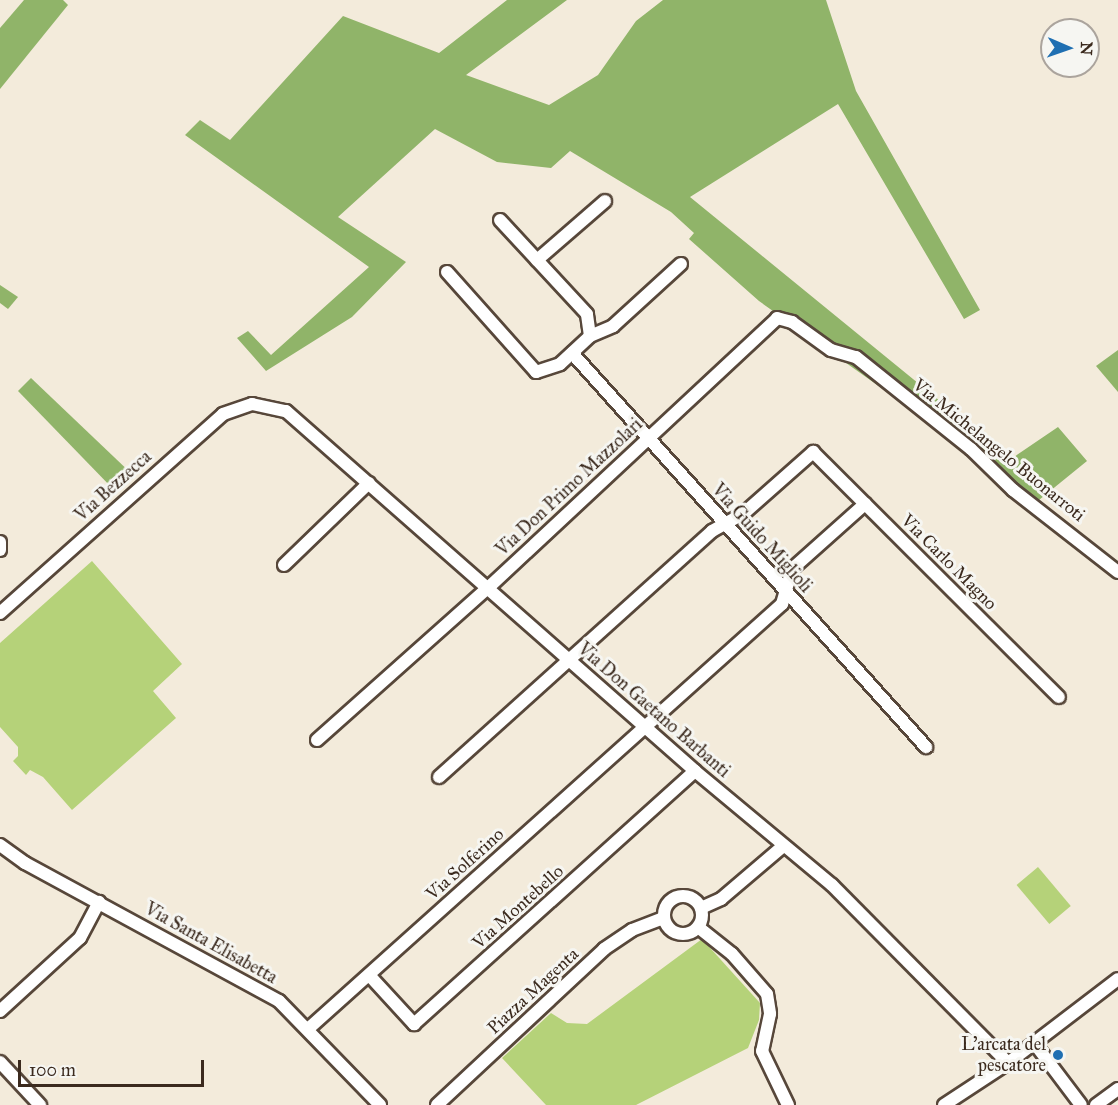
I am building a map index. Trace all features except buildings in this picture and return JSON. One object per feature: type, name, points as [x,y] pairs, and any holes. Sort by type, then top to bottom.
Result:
[{"type":"street","points":[[537,260],[605,201]]},
{"type":"street","points":[[500,220],[587,314],[590,336]]},
{"type":"street","points":[[447,272],[536,372],[560,364],[590,336],[613,326],[681,264]]},
{"type":"street","name":"Via Don Primo Mazzolari","points":[[317,740],[489,587],[777,318],[792,322],[831,350],[856,357]]},
{"type":"street","name":"Via Guido Miglioli","points":[[572,353],[926,747]]},
{"type":"street","name":"Via Michelangelo Buonarroti","points":[[856,357],[971,449],[1013,490],[1118,572]]},
{"type":"street","name":"Via Don Gaetano Barbanti","points":[[261,404],[293,415],[782,847],[832,885],[1008,1064]]},
{"type":"street","name":"Via Bezzecca","points":[[0,613],[206,427],[232,409],[261,404]]},
{"type":"street","name":"Via Carlo Magno","points":[[725,523],[743,514],[813,452],[1059,697]]},
{"type":"street","points":[[284,565],[369,483]]},
{"type":"street","name":"Via Solferino","points":[[308,1029],[782,604],[792,569],[865,504]]},
{"type":"street","points":[[439,777],[712,531],[725,523]]},
{"type":"street","points":[[0,542],[0,550]]},
{"type":"street","name":"Via Montebello","points":[[369,975],[414,1024],[695,771]]},
{"type":"street","name":"Via Santa Elisabetta","points":[[0,845],[279,1001],[381,1105]]},
{"type":"street","points":[[701,908],[721,899],[782,847]]},
{"type":"street","points":[[676,897],[691,897],[701,908],[698,927],[690,933],[675,933],[664,918],[665,907],[676,897]]},
{"type":"street","points":[[0,1011],[76,942],[99,902]]},
{"type":"street","name":"Piazza Magenta","points":[[437,1105],[604,949],[632,930],[664,918]]},
{"type":"street","points":[[698,927],[732,954],[767,994],[770,1014],[762,1051],[788,1105]]},
{"type":"street","points":[[944,1105],[1008,1064],[1118,979]]},
{"type":"street","points":[[1035,1044],[1081,1105]]},
{"type":"street","points":[[0,1062],[40,1105]]},
{"type":"street","points":[[1096,1105],[1118,1089]]},
{"type":"green space","points":[[24,0],[63,0],[68,5],[0,89],[0,28]]},
{"type":"green space","points":[[507,0],[567,0],[466,75],[549,105],[598,75],[636,21],[663,0],[826,0],[856,91],[980,310],[964,319],[838,104],[690,197],[1011,459],[1058,427],[1087,461],[1039,500],[759,301],[689,239],[694,233],[671,212],[570,151],[551,168],[497,162],[435,129],[338,217],[406,262],[352,317],[266,371],[237,338],[248,331],[271,355],[369,267],[185,135],[200,120],[230,140],[343,16],[439,53]]},
{"type":"green space","points":[[0,285],[18,297],[8,309],[0,303]]},
{"type":"green space","points":[[1118,350],[1118,392],[1096,366]]},
{"type":"green space","points":[[31,378],[135,477],[115,491],[18,391]]},
{"type":"green space","points":[[92,561],[182,664],[153,691],[176,718],[72,810],[43,777],[30,770],[26,775],[13,761],[18,756],[18,747],[0,727],[0,643]]},
{"type":"green space","points":[[1038,867],[1071,906],[1049,924],[1017,885]]},
{"type":"green space","points":[[702,939],[760,1003],[759,1020],[748,1048],[636,1105],[546,1105],[502,1058],[551,1013],[567,1023],[587,1024]]},
{"type":"place","name":"L'arcata del pescatore","points":[[1058,1055]]}]
